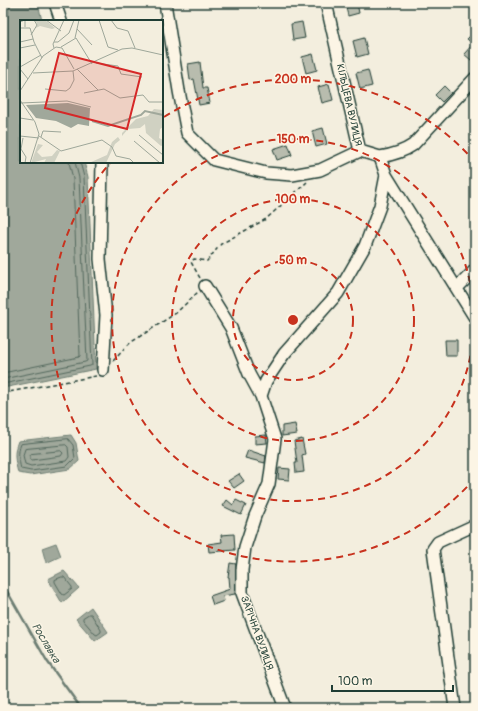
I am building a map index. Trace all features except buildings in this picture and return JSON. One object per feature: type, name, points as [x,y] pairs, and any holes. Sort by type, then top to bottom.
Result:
[{"type":"street","points":[[55,3],[60,20]]},
{"type":"street","name":"КІЛЬЦЕВА ВУЛИЦЯ","points":[[165,3],[187,133],[214,160],[266,173],[292,175],[320,170],[360,151],[326,3]]},
{"type":"street","points":[[360,151],[380,157],[406,150],[413,145],[475,78]]},
{"type":"street","points":[[380,157],[386,175],[475,318]]},
{"type":"street","points":[[102,163],[100,259],[106,315],[103,370]]},
{"type":"street","points":[[261,396],[266,380],[284,354],[338,293],[365,246],[380,206],[386,175]]},
{"type":"street","points":[[457,288],[475,270]]},
{"type":"street","name":"ЗАРІЧНА ВУЛИЦЯ","points":[[205,286],[231,328],[249,374],[261,396],[275,439],[269,484],[255,516],[245,547],[242,570],[242,593],[285,708]]},
{"type":"street","points":[[455,708],[433,550],[438,542],[475,525]]},
{"type":"path","points":[[3,393],[102,375],[103,370],[108,367],[130,343],[176,312],[205,286],[191,262],[194,258],[207,260],[221,244],[266,219],[320,170]]},
{"type":"water","points":[[3,3],[38,3],[42,20],[20,20],[20,163],[84,163],[88,177],[96,369],[3,388]]},
{"type":"water","points":[[71,435],[76,443],[79,461],[70,469],[30,475],[18,473],[15,450],[18,441]]},
{"type":"water","points":[[56,543],[61,556],[46,563],[42,548]]},
{"type":"water","points":[[64,571],[79,588],[62,603],[48,579]]},
{"type":"water","points":[[91,607],[108,632],[95,641],[76,619]]},
{"type":"waterway","name":"Рославка","points":[[3,584],[47,661],[81,708]]}]
